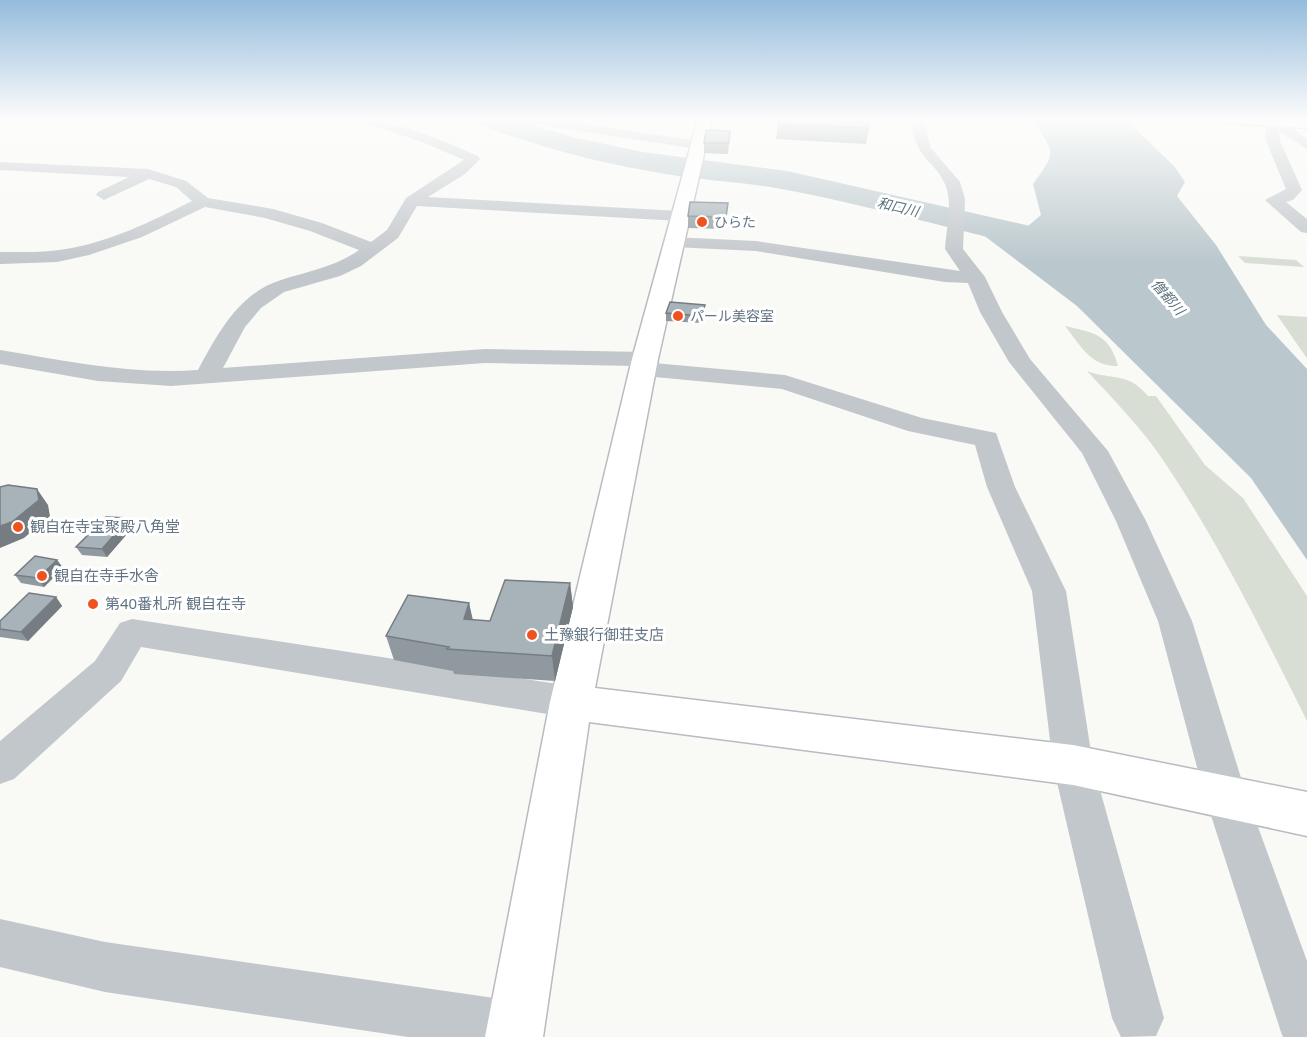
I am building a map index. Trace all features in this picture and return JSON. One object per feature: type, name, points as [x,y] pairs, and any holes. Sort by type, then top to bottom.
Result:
[{"type":"street","points":[[26,167],[148,174],[181,184],[203,202],[267,213],[316,227],[370,248]]},
{"type":"street","points":[[207,376],[233,327],[262,296],[277,288],[331,273],[352,264],[370,248],[386,242],[394,232],[402,212],[412,201],[461,167]]},
{"type":"street","points":[[0,943],[105,967],[515,1032],[571,702],[644,364],[692,167]]},
{"type":"street","points":[[940,167],[952,182],[957,199],[954,249],[975,277],[991,312],[1021,362],[1094,451],[1131,521],[1175,621],[1243,801],[1307,1032]]},
{"type":"street","points":[[1285,167],[1294,190],[1287,197],[1273,200],[1307,228]]},
{"type":"street","points":[[104,195],[148,174]]},
{"type":"street","points":[[412,201],[677,229],[756,246],[945,276],[975,277]]},
{"type":"street","points":[[0,258],[65,255],[160,225],[203,202]]},
{"type":"street","points":[[0,357],[98,374],[171,379],[485,356],[644,364],[785,382],[917,425],[987,439],[1001,487],[1049,591],[1073,765],[1138,1018]]},
{"type":"street","points":[[0,766],[108,671],[132,632],[571,702],[1073,765],[1307,814]]},
{"type":"shaded area","points":[[1238,256],[1296,260],[1304,267],[1245,263]]},
{"type":"shaded area","points":[[1277,315],[1307,317],[1307,358],[1306,357]]},
{"type":"shaded area","points":[[1065,326],[1093,333],[1105,341],[1118,366],[1101,363],[1087,354]]},
{"type":"shaded area","points":[[1087,371],[1127,380],[1148,396],[1156,396],[1205,465],[1243,498],[1307,596],[1307,721],[1242,593],[1188,499],[1151,443]]},
{"type":"water","name":"僧都川","points":[[1044,167],[1175,167],[1185,182],[1177,196],[1216,245],[1266,325],[1307,369],[1307,560],[1251,478],[1077,306],[978,231],[992,219],[1028,226],[1041,215],[1033,184]]},
{"type":"building","points":[[690,202],[728,203],[726,217],[688,216]]},
{"type":"building","points":[[670,302],[705,305],[702,316],[666,313]]},
{"type":"building","points":[[8,485],[37,489],[39,500],[12,522],[0,526],[0,487]]},
{"type":"building","points":[[106,517],[129,518],[102,549],[76,547]]},
{"type":"building","points":[[35,556],[57,560],[38,578],[15,575]]},
{"type":"building","points":[[505,580],[570,583],[552,656],[447,649],[449,647],[386,636],[408,595],[469,603],[464,619],[490,621]]},
{"type":"building","points":[[29,593],[56,597],[21,632],[0,629],[0,621]]},
{"type":"waterway","name":"和口川","points":[[690,167],[787,180],[1066,245]]},
{"type":"place","name":"ひらた","points":[[702,222]]},
{"type":"place","name":"パール美容室","points":[[678,316]]},
{"type":"place","name":"観自在寺宝聚殿八角堂","points":[[18,527]]},
{"type":"place","name":"観自在寺手水舎","points":[[42,576]]},
{"type":"place","name":"第40番札所 観自在寺","points":[[93,604]]},
{"type":"place","name":"土豫銀行御荘支店","points":[[532,635]]}]
